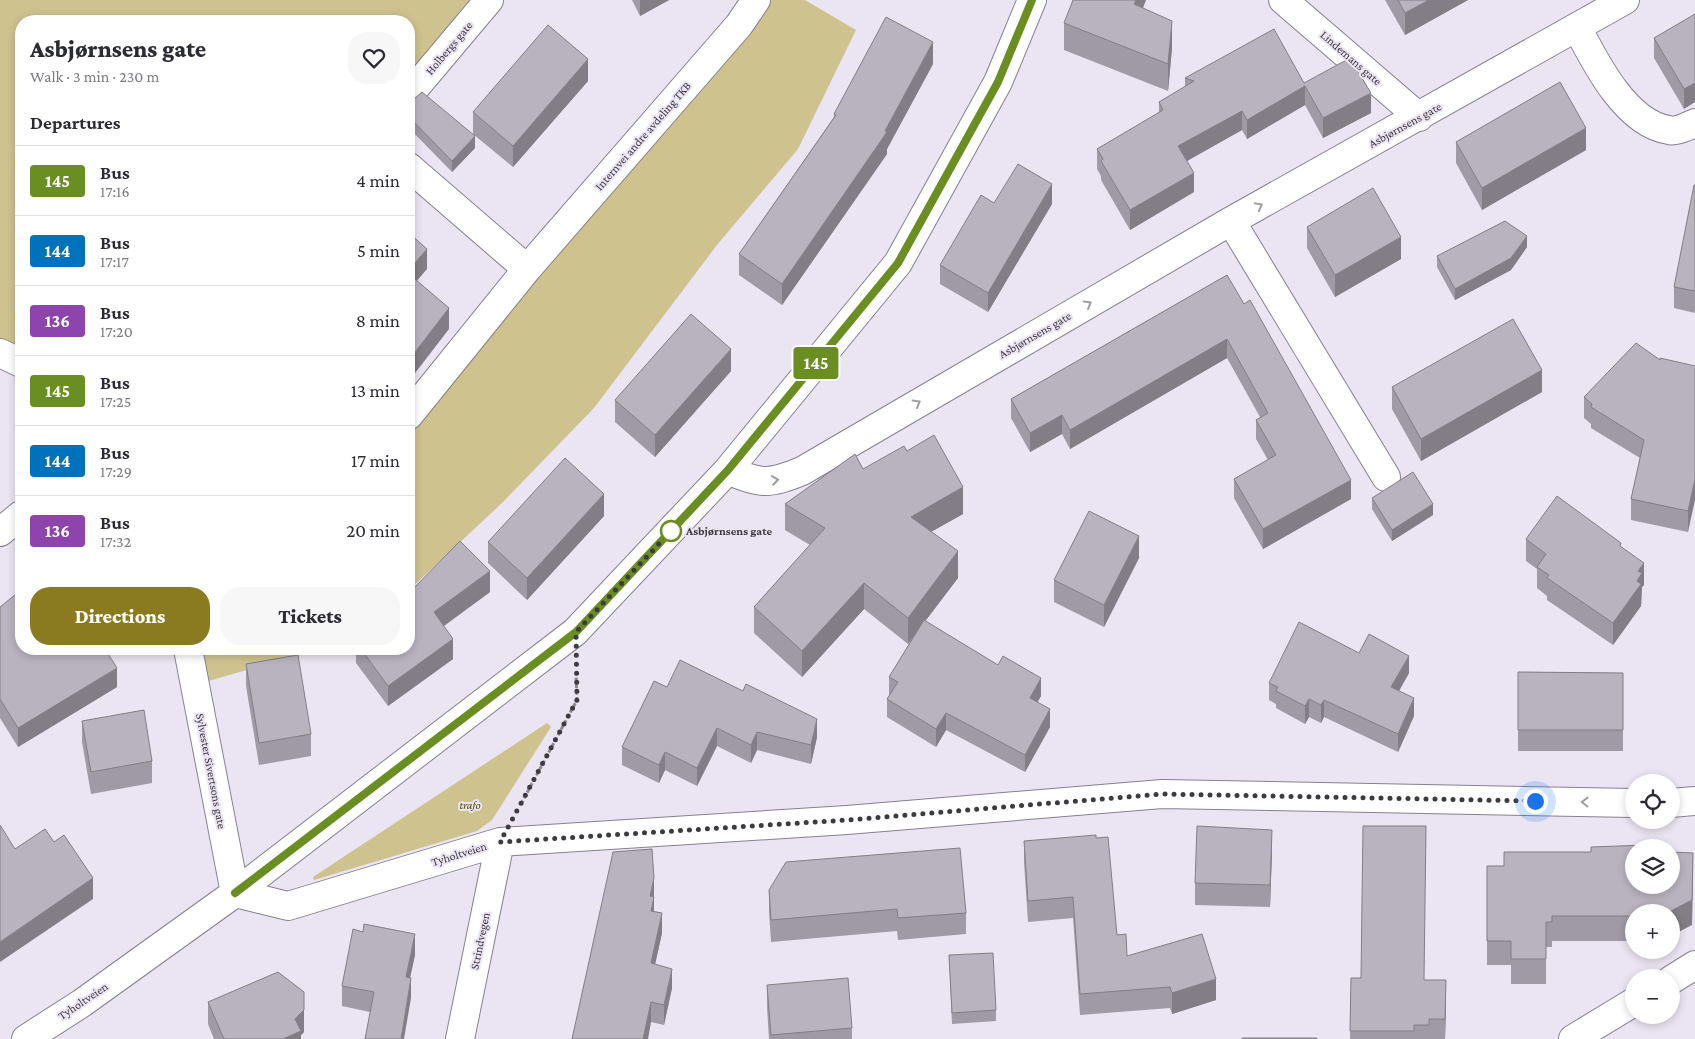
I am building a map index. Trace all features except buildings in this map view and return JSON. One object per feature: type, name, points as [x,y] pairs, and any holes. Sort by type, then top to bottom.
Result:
[{"type":"street","name":"Holbergs gate","points":[[415,88],[489,0]]},
{"type":"street","name":"Internvei andre avdeling TKB","points":[[415,408],[527,269],[739,25],[756,0]]},
{"type":"street","points":[[235,893],[576,632],[728,470],[898,263],[998,82],[1032,0]]},
{"type":"street","name":"Lindemans gate","points":[[1283,0],[1419,117]]},
{"type":"street","name":"Asbjørnsens gate","points":[[728,470],[749,480],[774,482],[802,471],[1231,221],[1625,0]]},
{"type":"street","points":[[1577,26],[1617,93],[1633,112],[1650,125],[1671,131],[1695,123]]},
{"type":"street","points":[[415,172],[527,269]]},
{"type":"street","points":[[1231,221],[1386,477]]},
{"type":"street","points":[[0,353],[15,360]]},
{"type":"street","points":[[0,532],[15,520]]},
{"type":"street","name":"Sylvester Sivertsons gate","points":[[189,655],[235,893]]},
{"type":"street","name":"Tyholtveien","points":[[26,1039],[82,1003],[235,893],[288,906],[500,842],[847,820],[1162,794],[1625,803]]},
{"type":"street","points":[[1680,802],[1695,801]]},
{"type":"street","name":"Strindvegen","points":[[460,1039],[500,842]]},
{"type":"street","points":[[1680,975],[1695,966]]},
{"type":"street","points":[[1573,1039],[1625,1007]]},
{"type":"path","points":[[500,842],[577,700],[576,632]]},
{"type":"green space","points":[[0,0],[489,0],[415,88],[415,15],[15,15],[15,360],[0,353]]},
{"type":"green space","points":[[756,0],[805,0],[856,30],[798,149],[717,245],[594,408],[503,502],[415,584],[415,408]]},
{"type":"green space","points":[[189,655],[298,655],[195,685]]},
{"type":"green space","name":"trafo","points":[[547,723],[551,727],[492,820],[477,831],[314,880],[313,877]]},
{"type":"bus line","name":"145","points":[[235,893],[576,632],[728,470],[898,263],[998,82],[1032,0]]},
{"type":"place","name":"Asbjørnsens gate","points":[[671,531]]},
{"type":"route","points":[[671,531],[576,632],[577,700],[500,842],[847,820],[1162,794],[1535,801]]}]
